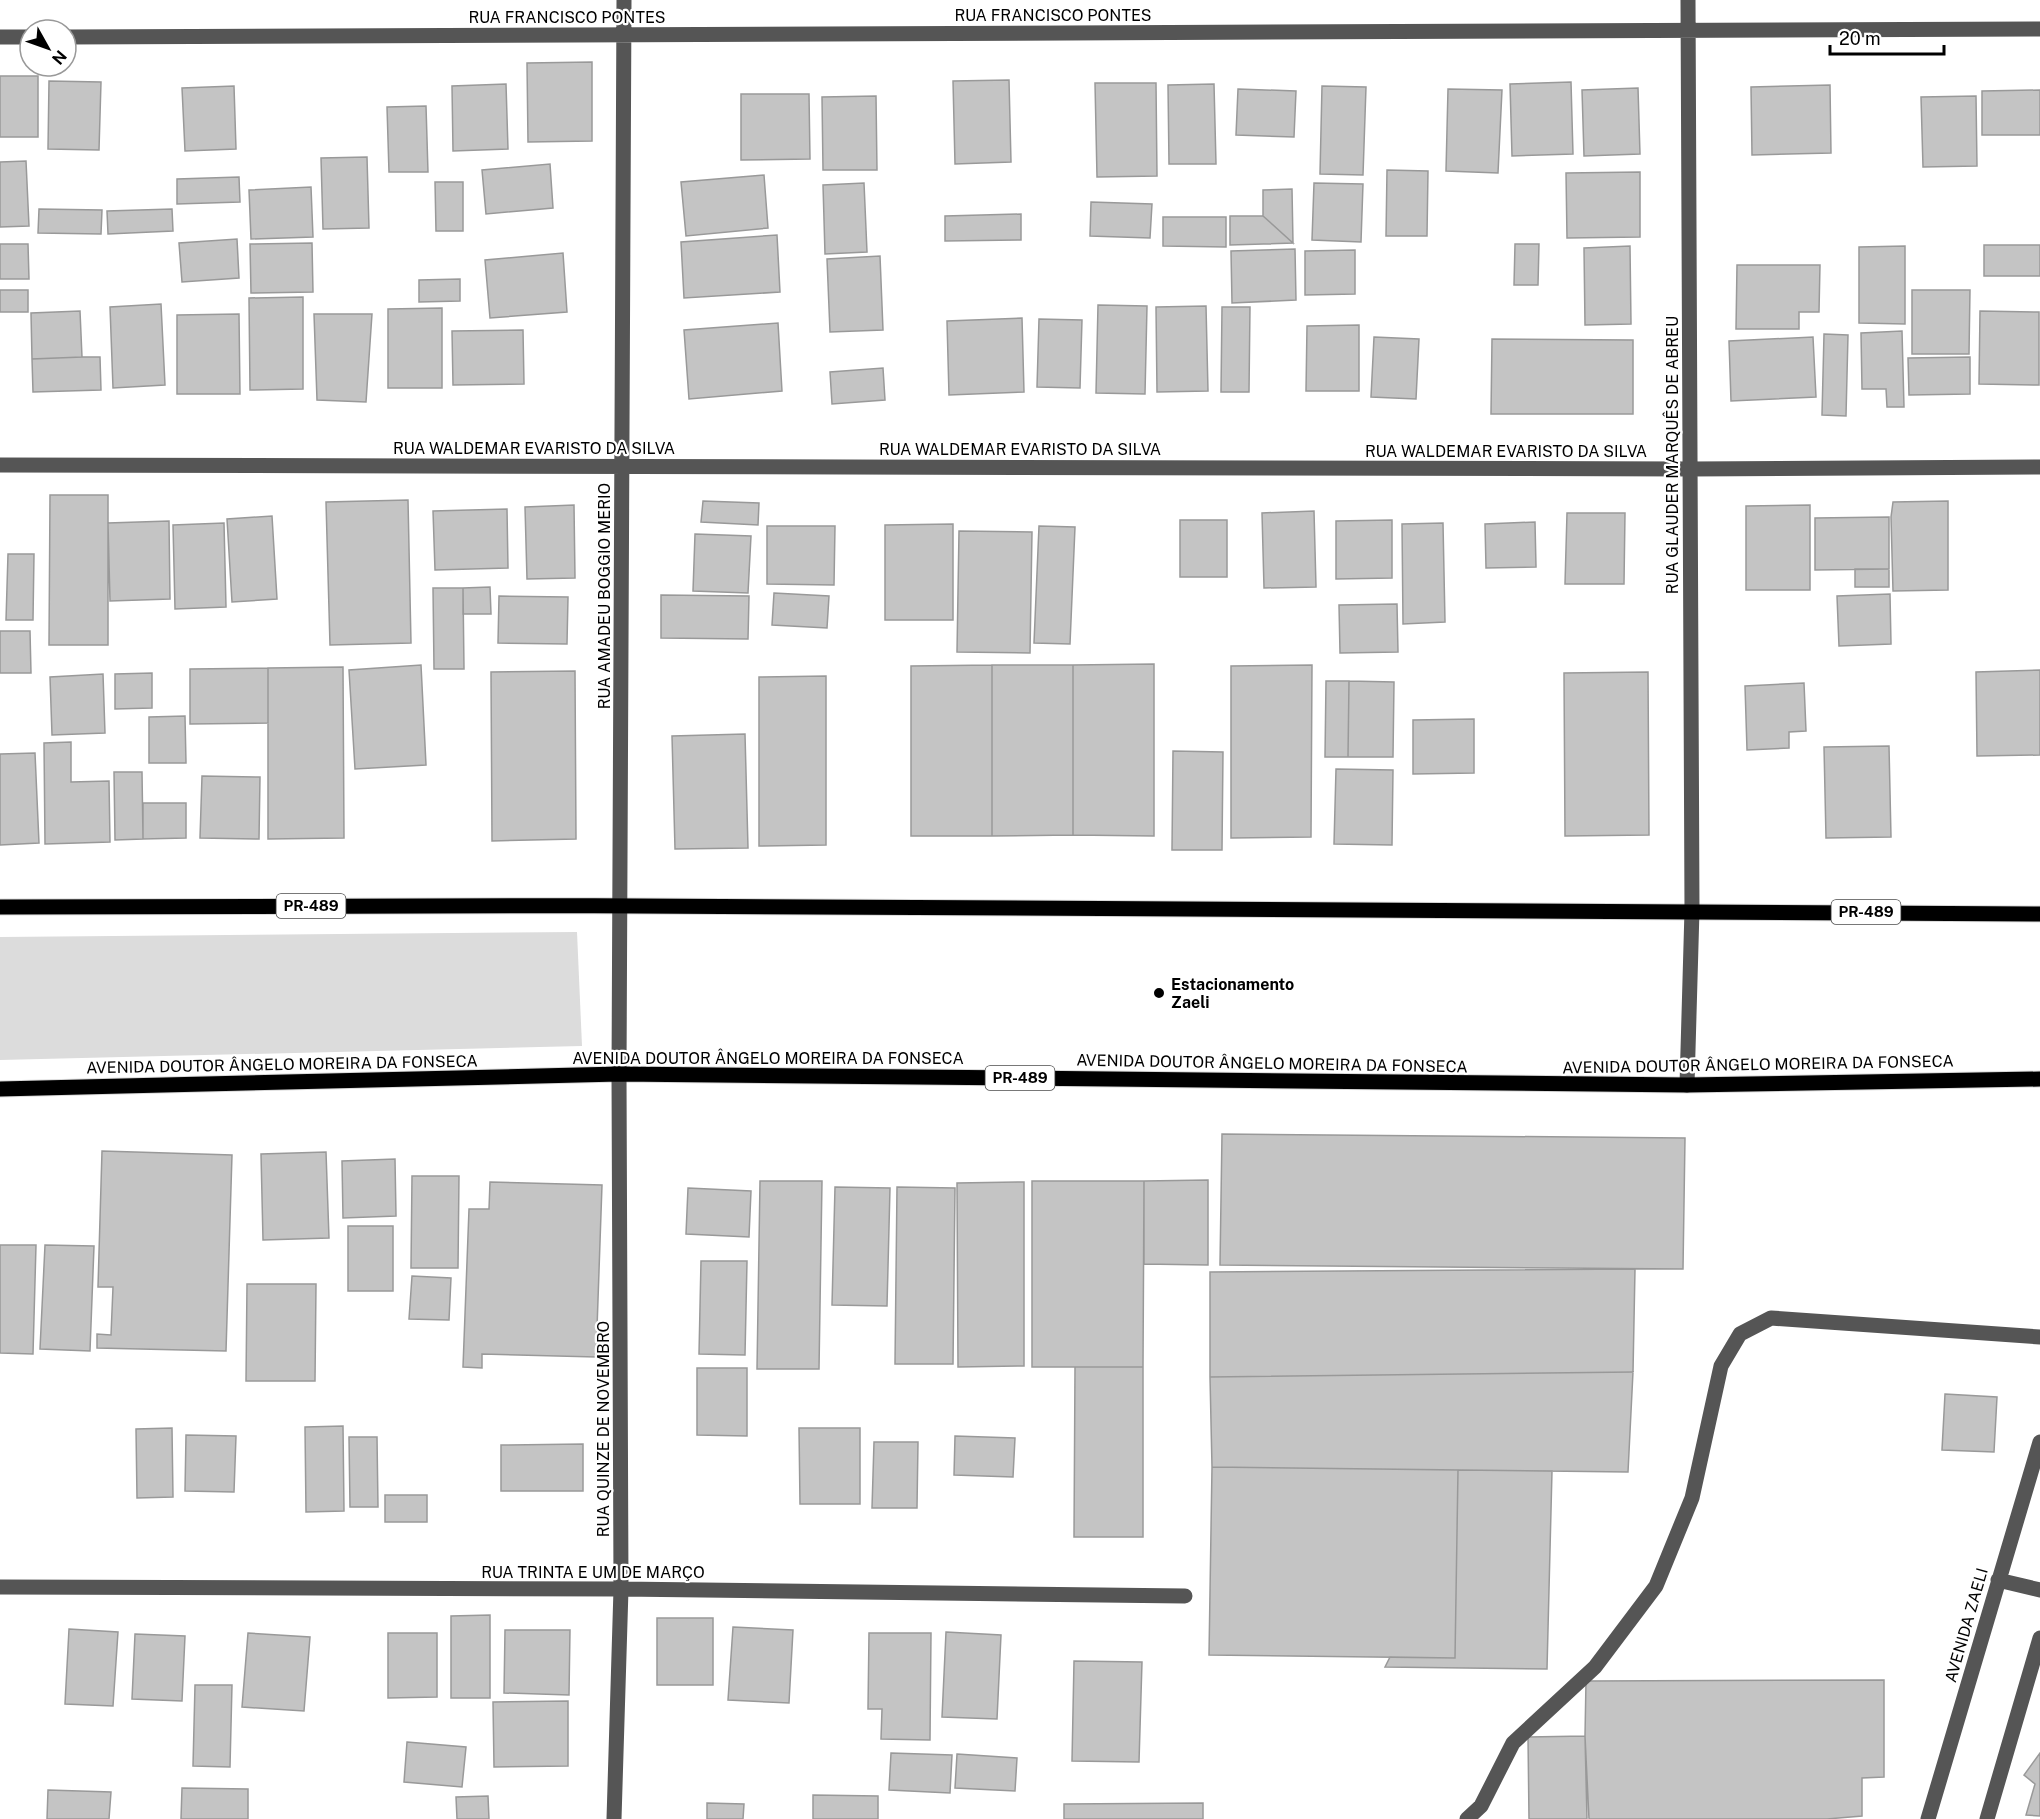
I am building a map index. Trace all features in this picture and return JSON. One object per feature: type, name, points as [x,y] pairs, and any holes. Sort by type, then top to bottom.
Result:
[{"type":"main road","name":"PR-489","points":[[0,907],[621,904],[2040,914]]},
{"type":"main road","name":"AVENIDA DOUTOR ÂNGELO MOREIRA DA FONSECA","points":[[0,1089],[620,1074],[1687,1085],[2040,1079]]},
{"type":"street","name":"RUA AMADEU BOGGIO MERIO","points":[[620,1074],[624,0]]},
{"type":"street","name":"RUA GLAUDER MARQUÊS DE ABREU","points":[[1687,1085],[1692,910],[1688,0]]},
{"type":"street","name":"RUA FRANCISCO PONTES","points":[[78,37],[2040,29]]},
{"type":"street","points":[[0,38],[18,37]]},
{"type":"street","name":"RUA WALDEMAR EVARISTO DA SILVA","points":[[0,465],[1690,469],[2040,467]]},
{"type":"street","name":"RUA QUINZE DE NOVEMBRO","points":[[614,1819],[621,1589],[620,1074]]},
{"type":"street","points":[[1467,1819],[1482,1806],[1513,1743],[1595,1667],[1656,1586],[1692,1498],[1721,1366],[1740,1334],[1771,1318],[2040,1337]]},
{"type":"street","name":"AVENIDA ZAELI","points":[[1928,1819],[2040,1442]]},
{"type":"street","points":[[1998,1580],[2040,1590]]},
{"type":"street","name":"RUA TRINTA E UM DE MARÇO","points":[[0,1587],[621,1589],[1185,1596]]},
{"type":"street","points":[[1987,1819],[2040,1638]]},
{"type":"shaded area","points":[[577,932],[582,1046],[0,1060],[0,937]]},
{"type":"building","points":[[592,62],[592,141],[528,142],[527,63]]},
{"type":"building","points":[[0,76],[38,78],[38,137],[0,137]]},
{"type":"building","points":[[1009,80],[1011,162],[955,164],[953,81]]},
{"type":"building","points":[[49,81],[101,82],[99,150],[48,149]]},
{"type":"building","points":[[1571,82],[1573,154],[1512,156],[1510,84]]},
{"type":"building","points":[[1095,83],[1156,83],[1157,176],[1097,177]]},
{"type":"building","points":[[506,84],[508,149],[453,151],[452,86]]},
{"type":"building","points":[[1214,84],[1216,164],[1169,164],[1168,85]]},
{"type":"building","points":[[1830,85],[1831,153],[1752,155],[1751,87]]},
{"type":"building","points":[[234,86],[236,149],[185,151],[182,88]]},
{"type":"building","points":[[1322,86],[1366,87],[1363,175],[1320,174]]},
{"type":"building","points":[[1638,88],[1640,154],[1584,156],[1582,90]]},
{"type":"building","points":[[1238,89],[1296,91],[1294,137],[1236,135]]},
{"type":"building","points":[[1448,89],[1502,90],[1498,173],[1446,171]]},
{"type":"building","points":[[2040,90],[2040,135],[1982,135],[1982,91]]},
{"type":"building","points":[[741,94],[809,94],[810,159],[741,160]]},
{"type":"building","points":[[876,96],[877,170],[823,170],[822,97]]},
{"type":"building","points":[[1976,96],[1977,166],[1923,167],[1921,97]]},
{"type":"building","points":[[426,106],[428,172],[389,172],[387,107]]},
{"type":"building","points":[[367,157],[369,228],[323,229],[321,158]]},
{"type":"building","points":[[26,161],[29,226],[0,227],[0,162]]},
{"type":"building","points":[[550,164],[553,208],[486,214],[482,170]]},
{"type":"building","points":[[1387,170],[1428,171],[1427,236],[1386,236]]},
{"type":"building","points":[[1640,172],[1640,237],[1567,238],[1566,173]]},
{"type":"building","points":[[764,175],[768,228],[686,236],[681,182]]},
{"type":"building","points":[[239,177],[240,202],[177,204],[177,179]]},
{"type":"building","points":[[435,182],[463,182],[463,231],[436,231]]},
{"type":"building","points":[[864,183],[867,252],[825,254],[823,185]]},
{"type":"building","points":[[1314,183],[1363,184],[1361,242],[1312,240]]},
{"type":"building","points":[[311,187],[313,237],[251,239],[249,190]]},
{"type":"building","points":[[1292,189],[1293,243],[1263,216],[1263,190]]},
{"type":"building","points":[[1091,202],[1152,204],[1150,238],[1090,236]]},
{"type":"building","points":[[39,209],[102,210],[101,234],[38,233]]},
{"type":"building","points":[[172,209],[173,231],[108,234],[107,211]]},
{"type":"building","points":[[1021,214],[1021,240],[945,241],[945,216]]},
{"type":"building","points":[[1230,216],[1263,216],[1293,243],[1230,245]]},
{"type":"building","points":[[1163,217],[1226,217],[1226,247],[1163,246]]},
{"type":"building","points":[[777,235],[780,292],[684,298],[681,242]]},
{"type":"building","points":[[237,239],[239,278],[182,282],[179,243]]},
{"type":"building","points":[[312,243],[313,292],[251,293],[250,244]]},
{"type":"building","points":[[0,244],[28,244],[29,279],[0,279]]},
{"type":"building","points":[[1515,244],[1539,244],[1538,285],[1514,285]]},
{"type":"building","points":[[1984,245],[2040,245],[2040,276],[1984,276]]},
{"type":"building","points":[[1630,246],[1631,324],[1585,325],[1584,248]]},
{"type":"building","points":[[1905,246],[1905,324],[1859,323],[1859,247]]},
{"type":"building","points":[[1295,249],[1296,300],[1232,303],[1231,251]]},
{"type":"building","points":[[1355,250],[1355,294],[1305,295],[1305,251]]},
{"type":"building","points":[[563,253],[567,312],[490,318],[485,260]]},
{"type":"building","points":[[880,256],[883,330],[830,332],[827,259]]},
{"type":"building","points":[[1737,265],[1820,265],[1819,312],[1799,312],[1799,329],[1736,329]]},
{"type":"building","points":[[460,279],[460,301],[419,302],[419,280]]},
{"type":"building","points":[[0,290],[28,290],[28,312],[0,312]]},
{"type":"building","points":[[1912,290],[1970,290],[1969,354],[1912,354]]},
{"type":"building","points":[[303,297],[303,389],[250,390],[249,298]]},
{"type":"building","points":[[161,304],[165,385],[113,388],[110,307]]},
{"type":"building","points":[[1098,305],[1147,306],[1145,394],[1096,393]]},
{"type":"building","points":[[1206,306],[1208,391],[1157,392],[1156,307]]},
{"type":"building","points":[[1222,307],[1250,307],[1249,392],[1221,392]]},
{"type":"building","points":[[442,308],[442,388],[388,388],[388,309]]},
{"type":"building","points":[[80,311],[82,357],[32,359],[31,313]]},
{"type":"building","points":[[1980,311],[2039,312],[2039,385],[1979,384]]},
{"type":"building","points":[[239,314],[240,394],[177,394],[177,315]]},
{"type":"building","points":[[314,314],[372,314],[366,402],[317,400]]},
{"type":"building","points":[[1022,318],[1024,392],[949,395],[947,321]]},
{"type":"building","points":[[1039,319],[1082,320],[1080,388],[1037,387]]},
{"type":"building","points":[[778,323],[782,391],[689,399],[684,330]]},
{"type":"building","points":[[1359,325],[1359,391],[1306,391],[1307,326]]},
{"type":"building","points":[[523,330],[524,384],[453,385],[452,331]]},
{"type":"building","points":[[1902,331],[1904,407],[1887,407],[1886,389],[1862,389],[1861,333]]},
{"type":"building","points":[[1824,334],[1848,335],[1846,416],[1822,415]]},
{"type":"building","points":[[1374,337],[1419,339],[1416,399],[1371,397]]},
{"type":"building","points":[[1813,337],[1816,397],[1731,401],[1729,341]]},
{"type":"building","points":[[1492,339],[1633,340],[1633,414],[1491,414]]},
{"type":"building","points":[[100,357],[101,390],[33,392],[32,359]]},
{"type":"building","points":[[1970,357],[1970,394],[1909,395],[1908,358]]},
{"type":"building","points":[[883,368],[885,400],[832,404],[830,372]]},
{"type":"building","points":[[50,495],[108,495],[108,645],[49,645]]},
{"type":"building","points":[[408,500],[411,643],[330,645],[326,502]]},
{"type":"building","points":[[703,501],[759,503],[758,525],[701,522]]},
{"type":"building","points":[[1948,501],[1948,590],[1893,591],[1891,517],[1893,502]]},
{"type":"building","points":[[574,505],[575,578],[527,579],[525,507]]},
{"type":"building","points":[[1810,505],[1810,590],[1746,590],[1746,506]]},
{"type":"building","points":[[507,509],[508,568],[435,570],[433,511]]},
{"type":"building","points":[[1314,511],[1316,587],[1264,588],[1262,513]]},
{"type":"building","points":[[1567,513],[1625,513],[1624,584],[1565,584]]},
{"type":"building","points":[[272,516],[277,599],[232,602],[227,519]]},
{"type":"building","points":[[1889,517],[1889,569],[1815,570],[1815,518]]},
{"type":"building","points":[[1180,520],[1227,520],[1227,577],[1180,577]]},
{"type":"building","points":[[1392,520],[1392,578],[1336,579],[1336,521]]},
{"type":"building","points":[[169,521],[170,599],[110,601],[108,523]]},
{"type":"building","points":[[1535,522],[1536,567],[1486,568],[1485,524]]},
{"type":"building","points":[[224,523],[226,607],[175,609],[173,525]]},
{"type":"building","points":[[1443,523],[1445,622],[1403,624],[1402,524]]},
{"type":"building","points":[[953,524],[953,620],[885,620],[885,525]]},
{"type":"building","points":[[767,526],[835,526],[834,585],[767,584]]},
{"type":"building","points":[[1039,526],[1075,527],[1070,644],[1034,643]]},
{"type":"building","points":[[959,531],[1032,532],[1030,653],[957,652]]},
{"type":"building","points":[[695,534],[751,536],[748,593],[693,591]]},
{"type":"building","points":[[8,554],[34,554],[33,620],[6,620]]},
{"type":"building","points":[[1855,569],[1889,569],[1889,587],[1855,587]]},
{"type":"building","points":[[490,587],[491,614],[463,614],[463,588]]},
{"type":"building","points":[[433,588],[463,588],[464,669],[434,669]]},
{"type":"building","points":[[774,593],[829,596],[827,628],[772,625]]},
{"type":"building","points":[[1890,594],[1891,644],[1839,646],[1837,596]]},
{"type":"building","points":[[661,595],[749,596],[748,639],[661,638]]},
{"type":"building","points":[[499,596],[568,597],[567,644],[498,643]]},
{"type":"building","points":[[1397,604],[1398,652],[1340,653],[1339,605]]},
{"type":"building","points":[[0,631],[30,631],[31,673],[0,673]]},
{"type":"building","points":[[1154,664],[1154,836],[1073,835],[1073,665]]},
{"type":"building","points":[[421,665],[426,765],[355,769],[349,670]]},
{"type":"building","points":[[992,665],[992,836],[911,836],[911,666]]},
{"type":"building","points":[[992,665],[1073,665],[1073,835],[992,836]]},
{"type":"building","points":[[1312,665],[1311,837],[1231,838],[1231,666]]},
{"type":"building","points":[[343,667],[344,838],[268,839],[268,668]]},
{"type":"building","points":[[268,668],[268,723],[190,724],[190,669]]},
{"type":"building","points":[[2040,670],[2040,755],[1977,756],[1976,672]]},
{"type":"building","points":[[575,671],[576,839],[492,841],[491,672]]},
{"type":"building","points":[[1648,672],[1649,835],[1565,836],[1564,673]]},
{"type":"building","points":[[152,673],[152,708],[115,709],[115,674]]},
{"type":"building","points":[[103,674],[105,733],[52,735],[50,677]]},
{"type":"building","points":[[826,676],[826,845],[759,846],[759,677]]},
{"type":"building","points":[[1326,681],[1349,681],[1348,757],[1325,757]]},
{"type":"building","points":[[1349,681],[1394,682],[1393,757],[1348,757]]},
{"type":"building","points":[[1804,683],[1806,731],[1789,732],[1789,748],[1747,750],[1745,686]]},
{"type":"building","points":[[185,716],[186,763],[149,763],[149,717]]},
{"type":"building","points":[[1474,719],[1474,773],[1413,774],[1413,720]]},
{"type":"building","points":[[745,734],[748,848],[675,849],[672,736]]},
{"type":"building","points":[[71,742],[71,782],[109,781],[110,842],[45,844],[44,743]]},
{"type":"building","points":[[1889,746],[1891,837],[1826,838],[1824,747]]},
{"type":"building","points":[[1173,751],[1223,752],[1222,850],[1172,850]]},
{"type":"building","points":[[35,753],[39,843],[0,845],[0,754]]},
{"type":"building","points":[[1336,769],[1393,770],[1392,845],[1334,844]]},
{"type":"building","points":[[114,772],[142,772],[143,839],[115,840]]},
{"type":"building","points":[[202,776],[260,777],[259,839],[200,838]]},
{"type":"building","points":[[143,803],[186,803],[186,838],[143,839]]},
{"type":"building","points":[[1222,1134],[1685,1138],[1683,1269],[1220,1265]]},
{"type":"building","points":[[102,1151],[232,1155],[226,1351],[97,1348],[97,1334],[111,1335],[113,1287],[98,1287]]},
{"type":"building","points":[[326,1152],[329,1238],[263,1240],[261,1154]]},
{"type":"building","points":[[395,1159],[396,1216],[343,1218],[342,1161]]},
{"type":"building","points":[[412,1176],[459,1176],[458,1268],[411,1268]]},
{"type":"building","points":[[1208,1180],[1208,1265],[1144,1264],[1144,1181]]},
{"type":"building","points":[[760,1181],[822,1181],[819,1369],[757,1369]]},
{"type":"building","points":[[1032,1181],[1144,1181],[1143,1367],[1032,1367]]},
{"type":"building","points":[[490,1182],[602,1185],[596,1357],[482,1354],[482,1368],[463,1367],[469,1209],[489,1209]]},
{"type":"building","points":[[1024,1182],[1024,1366],[958,1367],[957,1183]]},
{"type":"building","points":[[835,1187],[890,1188],[887,1306],[832,1305]]},
{"type":"building","points":[[897,1187],[955,1188],[953,1364],[895,1364]]},
{"type":"building","points":[[688,1188],[751,1191],[749,1237],[686,1234]]},
{"type":"building","points":[[348,1226],[393,1226],[393,1291],[348,1291]]},
{"type":"building","points":[[0,1245],[36,1245],[33,1354],[0,1353]]},
{"type":"building","points":[[45,1245],[94,1246],[90,1351],[40,1349]]},
{"type":"building","points":[[701,1261],[747,1261],[745,1355],[699,1354]]},
{"type":"building","points":[[1635,1269],[1633,1372],[1210,1377],[1210,1272]]},
{"type":"building","points":[[412,1276],[451,1278],[449,1320],[409,1319]]},
{"type":"building","points":[[247,1284],[316,1284],[315,1381],[246,1381]]},
{"type":"building","points":[[1075,1367],[1143,1367],[1143,1537],[1074,1537]]},
{"type":"building","points":[[697,1368],[747,1368],[747,1436],[697,1435]]},
{"type":"building","points":[[1633,1372],[1628,1472],[1212,1467],[1210,1377]]},
{"type":"building","points":[[1945,1394],[1997,1397],[1994,1452],[1942,1450]]},
{"type":"building","points":[[343,1426],[344,1511],[306,1512],[305,1427]]},
{"type":"building","points":[[172,1428],[173,1497],[137,1498],[136,1429]]},
{"type":"building","points":[[799,1428],[860,1428],[860,1504],[800,1504]]},
{"type":"building","points":[[186,1435],[236,1436],[234,1492],[185,1491]]},
{"type":"building","points":[[955,1436],[1015,1438],[1013,1477],[954,1475]]},
{"type":"building","points":[[349,1437],[377,1437],[378,1507],[350,1507]]},
{"type":"building","points":[[874,1442],[918,1442],[917,1508],[872,1508]]},
{"type":"building","points":[[583,1444],[583,1491],[501,1491],[501,1445]]},
{"type":"building","points":[[1212,1467],[1458,1470],[1455,1658],[1209,1655]]},
{"type":"building","points":[[1458,1470],[1552,1471],[1547,1669],[1385,1667],[1390,1657],[1455,1658]]},
{"type":"building","points":[[385,1495],[427,1495],[427,1522],[385,1522]]},
{"type":"building","points":[[490,1615],[490,1698],[451,1698],[451,1616]]},
{"type":"building","points":[[657,1618],[713,1618],[713,1685],[657,1685]]},
{"type":"building","points":[[733,1627],[793,1630],[789,1703],[728,1700]]},
{"type":"building","points":[[69,1629],[118,1632],[113,1706],[65,1704]]},
{"type":"building","points":[[505,1630],[570,1630],[569,1695],[504,1693]]},
{"type":"building","points":[[946,1632],[1001,1635],[997,1719],[942,1717]]},
{"type":"building","points":[[248,1633],[310,1637],[304,1711],[242,1707]]},
{"type":"building","points":[[388,1633],[437,1633],[437,1697],[388,1698]]},
{"type":"building","points":[[869,1633],[931,1633],[930,1740],[881,1739],[882,1709],[868,1709]]},
{"type":"building","points":[[135,1634],[185,1636],[182,1701],[132,1699]]},
{"type":"building","points":[[1074,1661],[1142,1662],[1139,1762],[1072,1761]]},
{"type":"building","points":[[1884,1680],[1884,1777],[1862,1778],[1862,1816],[1827,1819],[1589,1819],[1585,1736],[1586,1681]]},
{"type":"building","points":[[195,1685],[232,1685],[230,1767],[193,1766]]},
{"type":"building","points":[[568,1701],[568,1766],[494,1767],[493,1702]]},
{"type":"building","points":[[1585,1736],[1587,1819],[1529,1819],[1528,1737]]},
{"type":"building","points":[[407,1742],[466,1747],[462,1787],[404,1782]]},
{"type":"building","points":[[891,1753],[952,1755],[950,1793],[889,1790]]},
{"type":"building","points":[[2040,1753],[2040,1816],[2026,1815],[2035,1784],[2024,1775]]},
{"type":"building","points":[[957,1754],[1017,1758],[1015,1791],[955,1788]]},
{"type":"building","points":[[182,1788],[248,1789],[248,1819],[181,1819]]},
{"type":"building","points":[[48,1790],[111,1792],[109,1819],[47,1819]]},
{"type":"building","points":[[813,1795],[878,1796],[878,1819],[813,1819]]},
{"type":"building","points":[[488,1796],[489,1819],[457,1819],[456,1797]]},
{"type":"building","points":[[707,1803],[744,1804],[743,1819],[707,1819]]},
{"type":"building","points":[[1203,1803],[1203,1819],[1064,1819],[1064,1804]]},
{"type":"place","name":"Estacionamento Zaeli","points":[[1159,993]]}]
